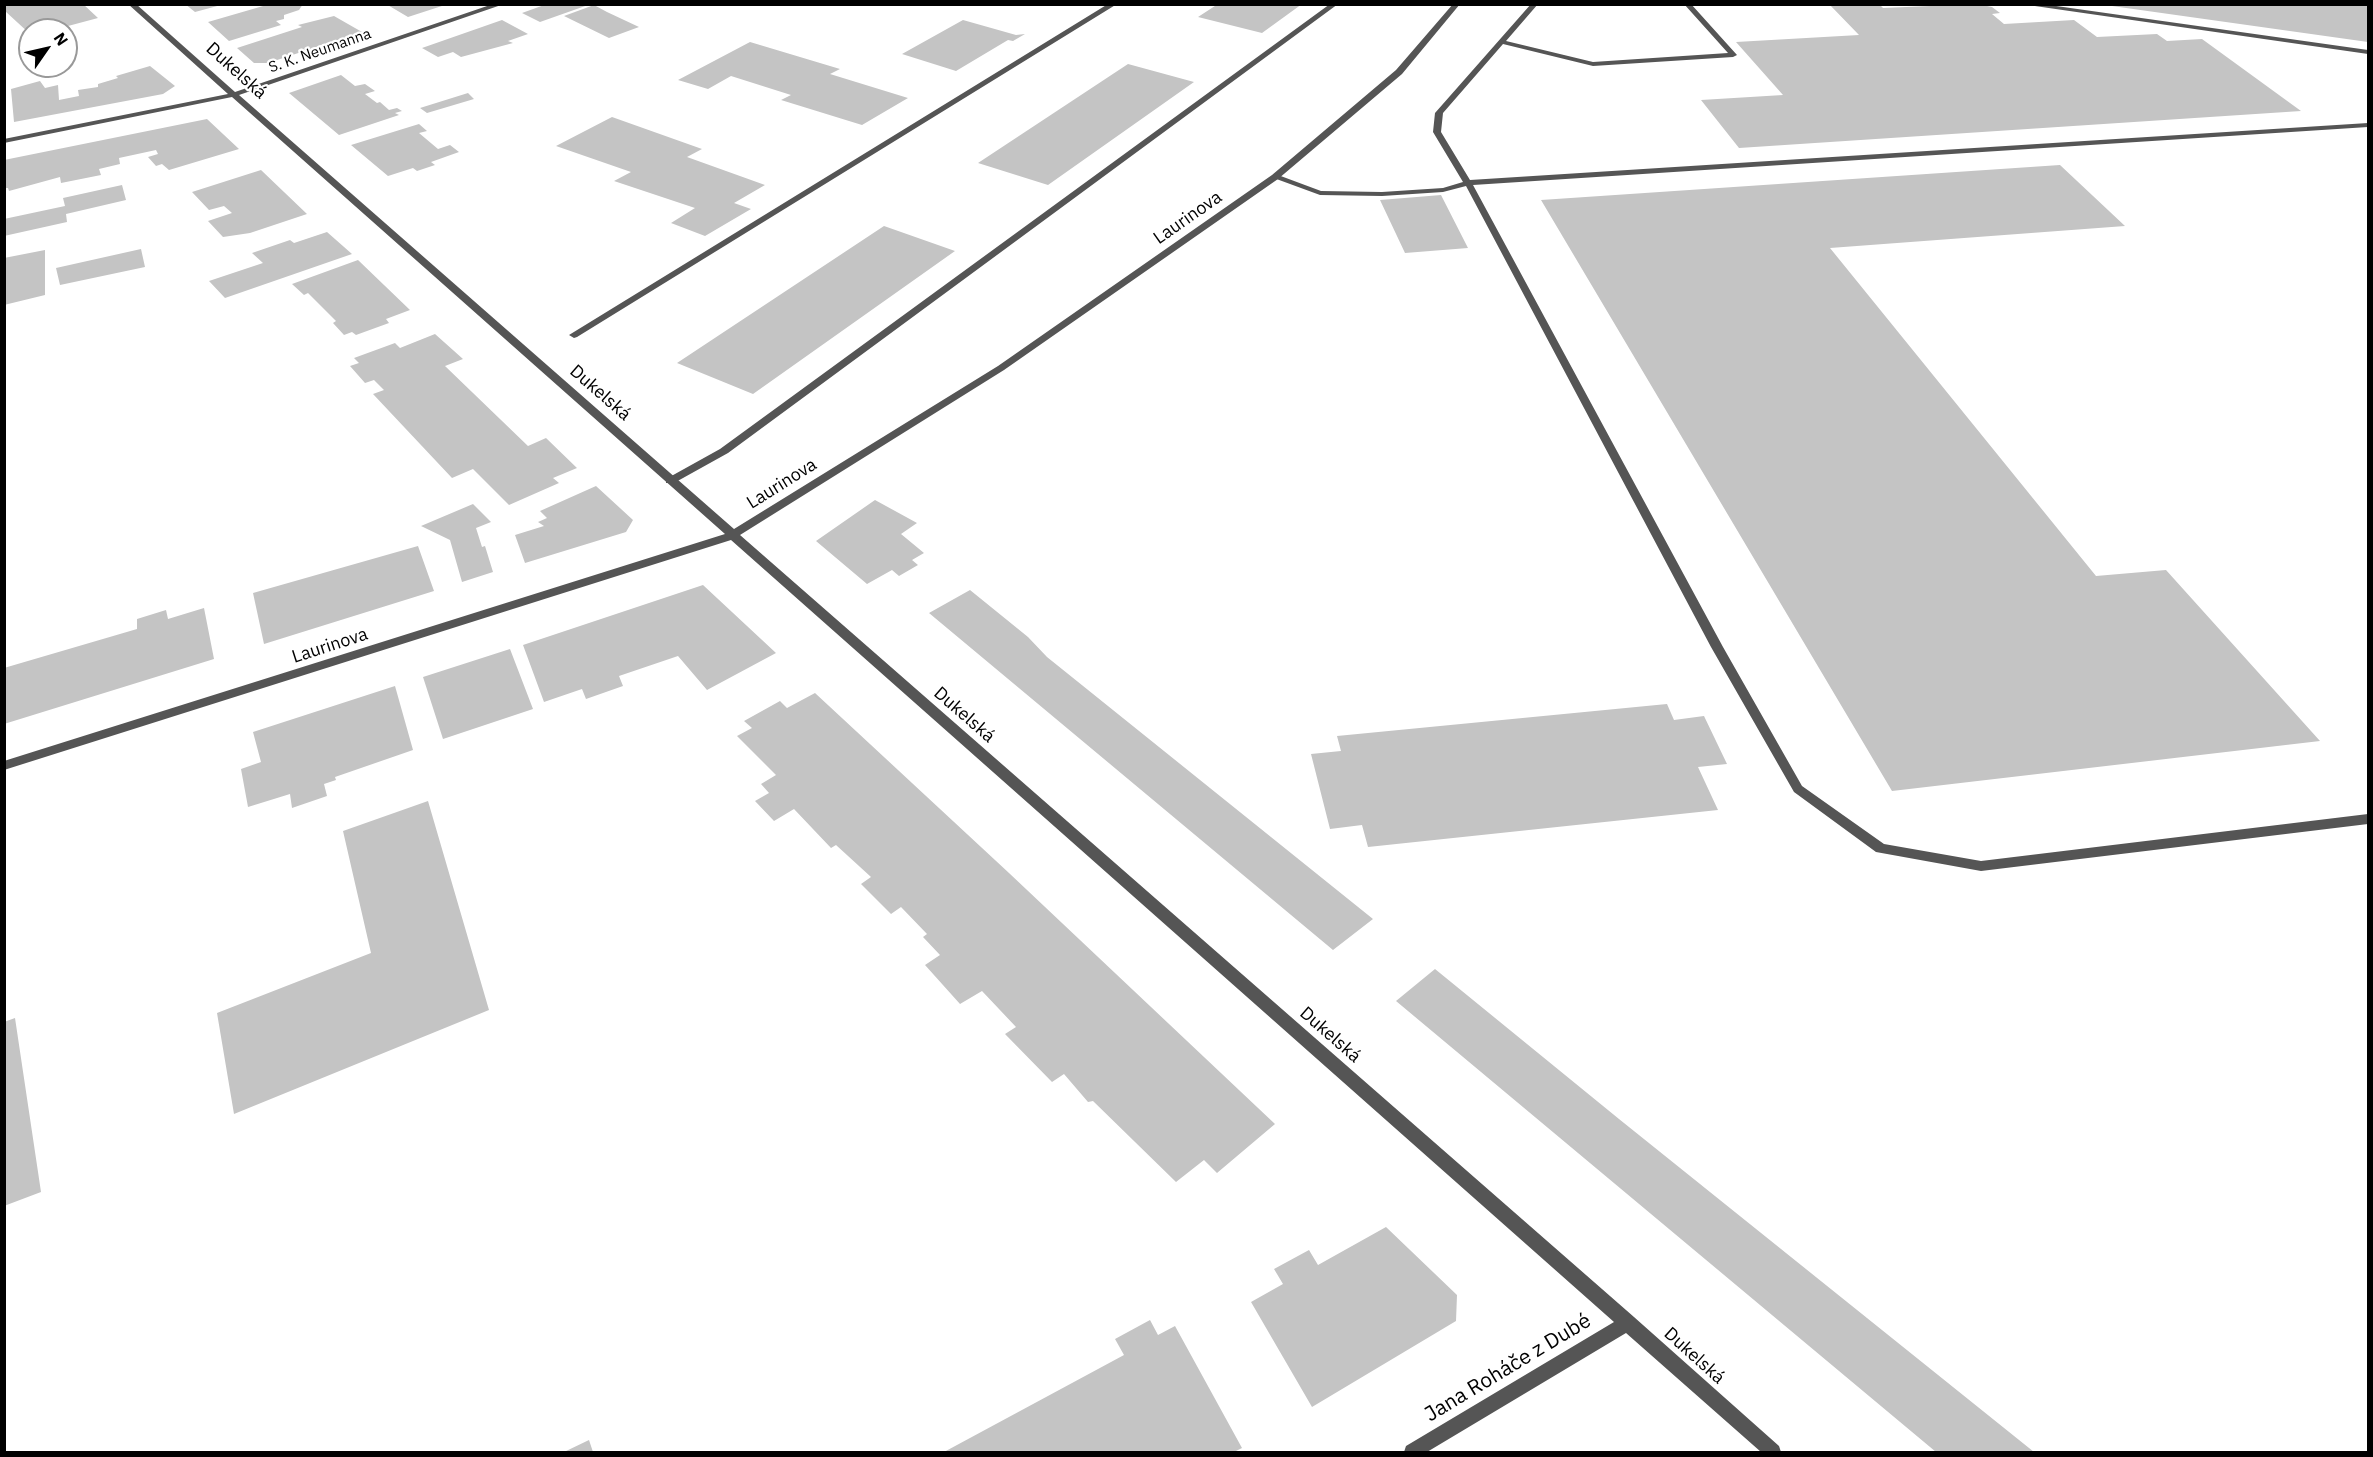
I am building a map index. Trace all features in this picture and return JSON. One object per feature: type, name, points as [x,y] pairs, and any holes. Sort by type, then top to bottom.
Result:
[{"type":"street","name":"Dukelská","points":[[131,4],[731,536],[1773,1452]]},
{"type":"street","name":"S. K. Neumanna","points":[[4,141],[232,95],[501,4]]},
{"type":"street","points":[[574,335],[1114,4]]},
{"type":"street","points":[[670,481],[724,451],[1335,4]]},
{"type":"street","name":"Laurinova","points":[[4,766],[731,536],[1001,368],[1275,177],[1399,72],[1457,4]]},
{"type":"street","points":[[1535,4],[1439,113],[1437,132],[1468,183],[1717,647],[1798,789],[1881,848],[1981,866],[2368,819]]},
{"type":"street","points":[[1502,42],[1593,64],[1733,55],[1687,4]]},
{"type":"street","points":[[2024,4],[2368,52]]},
{"type":"street","points":[[1275,177],[1320,193],[1382,194],[1443,190],[1468,183],[2368,125]]},
{"type":"street","name":"Jana Roháče z Dubé","points":[[1412,1452],[1628,1323]]},
{"type":"building","points":[[5,4],[83,4],[98,18],[78,23],[78,18],[18,18],[18,23],[5,11]]},
{"type":"building","points":[[185,4],[221,4],[221,5],[195,12]]},
{"type":"building","points":[[270,4],[303,4],[299,10],[284,15],[284,19],[276,21],[281,25],[229,41],[208,22]]},
{"type":"building","points":[[386,4],[445,4],[445,5],[408,17]]},
{"type":"building","points":[[547,4],[588,5],[540,22],[522,13]]},
{"type":"building","points":[[1218,4],[1302,4],[1262,33],[1198,17]]},
{"type":"building","points":[[1829,4],[1879,4],[1883,8],[1977,4],[1992,7],[2000,13],[1992,14],[2004,24],[2074,20],[2097,37],[2157,34],[2167,41],[2202,39],[2301,111],[1739,148],[1701,100],[1783,95],[1736,42],[1859,35]]},
{"type":"building","points":[[2112,4],[2368,4],[2368,42],[2112,6]]},
{"type":"building","points":[[594,5],[639,27],[609,38],[564,16]]},
{"type":"building","points":[[334,16],[362,32],[268,63],[254,63],[237,48],[302,27],[298,25]]},
{"type":"building","points":[[502,20],[528,34],[508,41],[513,43],[461,57],[453,52],[438,57],[422,48]]},
{"type":"building","points":[[963,20],[1016,35],[1025,34],[1013,41],[1008,40],[956,71],[902,54]]},
{"type":"building","points":[[750,42],[840,69],[830,74],[908,98],[862,125],[781,100],[791,95],[731,76],[708,89],[678,80]]},
{"type":"building","points":[[1128,64],[1194,82],[1048,185],[978,163]]},
{"type":"building","points":[[150,66],[175,86],[163,94],[14,122],[11,89],[40,81],[45,88],[58,85],[59,100],[79,96],[78,90],[98,87],[98,84],[118,78],[116,76]]},
{"type":"building","points":[[341,75],[355,86],[365,84],[375,91],[365,94],[377,103],[380,102],[389,110],[397,108],[402,111],[395,113],[399,115],[339,135],[289,93]]},
{"type":"building","points":[[468,93],[474,99],[427,113],[420,108]]},
{"type":"building","points":[[612,117],[702,149],[687,157],[765,185],[734,203],[751,209],[705,236],[671,223],[695,208],[614,181],[631,172],[556,146]]},
{"type":"building","points":[[207,119],[239,149],[169,170],[162,164],[156,166],[148,157],[158,154],[156,150],[119,158],[120,164],[99,169],[101,175],[61,183],[60,177],[9,191],[8,188],[4,188],[4,160]]},
{"type":"building","points":[[419,124],[427,131],[419,133],[438,149],[450,145],[459,152],[431,162],[435,165],[417,171],[413,168],[388,176],[351,145]]},
{"type":"building","points":[[2060,165],[2125,226],[1830,248],[2096,576],[2166,570],[2320,741],[1892,791],[1541,200]]},
{"type":"building","points":[[261,170],[307,214],[250,233],[223,237],[208,221],[232,213],[224,206],[209,210],[192,192]]},
{"type":"building","points":[[122,185],[126,200],[66,214],[67,222],[4,236],[4,219],[65,206],[63,198]]},
{"type":"building","points":[[1441,195],[1468,248],[1405,253],[1380,200]]},
{"type":"building","points":[[884,226],[955,251],[753,394],[677,363]]},
{"type":"building","points":[[327,232],[352,254],[225,298],[209,281],[263,263],[252,253],[290,240],[294,243]]},
{"type":"building","points":[[141,249],[145,267],[60,285],[56,268]]},
{"type":"building","points":[[45,250],[45,295],[4,305],[4,258]]},
{"type":"building","points":[[358,260],[410,310],[386,319],[389,323],[356,335],[352,332],[344,335],[333,323],[336,321],[308,293],[304,295],[292,284]]},
{"type":"building","points":[[435,334],[463,359],[445,366],[528,446],[546,438],[577,468],[553,478],[559,483],[509,505],[473,469],[452,478],[373,394],[384,390],[374,380],[365,383],[350,366],[359,363],[354,358],[395,343],[400,348]]},
{"type":"building","points":[[596,486],[633,520],[626,532],[525,563],[515,535],[544,526],[538,522],[547,518],[540,511]]},
{"type":"building","points":[[875,500],[917,523],[901,534],[924,553],[912,560],[918,565],[899,576],[892,570],[867,584],[816,541]]},
{"type":"building","points":[[473,504],[491,522],[476,528],[482,547],[485,546],[493,572],[462,582],[450,540],[421,526]]},
{"type":"building","points":[[418,546],[434,591],[264,644],[253,593]]},
{"type":"building","points":[[703,585],[776,653],[707,690],[678,656],[619,676],[623,686],[586,699],[582,689],[544,702],[523,645]]},
{"type":"building","points":[[970,590],[1028,637],[1047,657],[1373,919],[1333,950],[929,613]]},
{"type":"building","points":[[204,608],[214,659],[4,724],[4,668],[137,629],[137,619],[166,610],[168,619]]},
{"type":"building","points":[[510,649],[533,709],[443,739],[423,677]]},
{"type":"building","points":[[395,686],[413,750],[335,777],[336,780],[324,784],[327,796],[292,808],[290,794],[248,807],[241,769],[261,762],[253,732]]},
{"type":"building","points":[[815,693],[1275,1124],[1217,1173],[1204,1160],[1176,1182],[1093,1101],[1088,1102],[1064,1074],[1052,1082],[1005,1034],[1016,1027],[982,991],[960,1004],[925,965],[940,955],[923,937],[927,934],[901,907],[891,914],[861,884],[871,877],[836,845],[831,848],[794,809],[774,821],[755,801],[769,793],[761,784],[776,775],[737,736],[752,728],[744,721],[780,701],[787,708]]},
{"type":"building","points":[[1667,704],[1674,720],[1704,716],[1727,764],[1698,767],[1718,810],[1368,847],[1362,825],[1330,829],[1311,754],[1341,751],[1337,736]]},
{"type":"building","points":[[428,801],[489,1010],[234,1114],[217,1013],[371,953],[343,831]]},
{"type":"building","points":[[1435,969],[2034,1452],[1936,1452],[1396,1001]]},
{"type":"building","points":[[15,1018],[41,1192],[4,1206],[4,1022]]},
{"type":"building","points":[[1386,1227],[1457,1295],[1456,1321],[1312,1407],[1251,1302],[1283,1284],[1274,1269],[1309,1250],[1318,1265]]},
{"type":"building","points":[[1150,1320],[1158,1335],[1175,1326],[1242,1448],[1234,1452],[944,1452],[1124,1355],[1115,1339]]},
{"type":"building","points":[[589,1440],[593,1452],[564,1452]]}]
